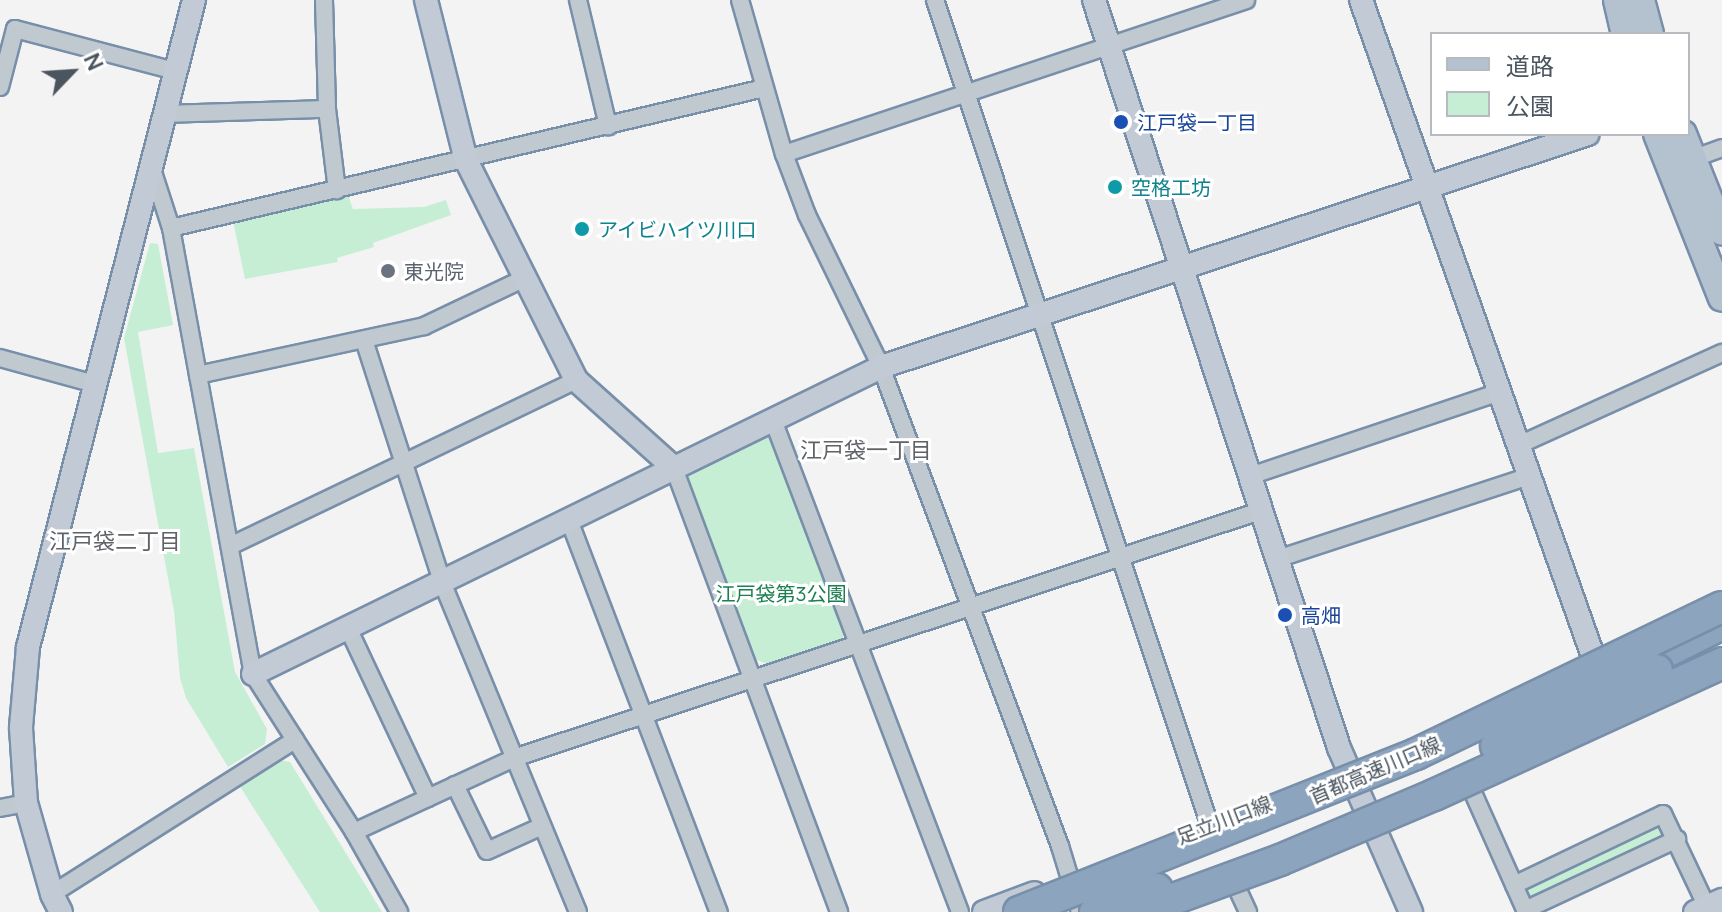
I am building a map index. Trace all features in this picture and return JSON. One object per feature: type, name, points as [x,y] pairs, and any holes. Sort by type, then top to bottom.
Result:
[{"type":"highway","name":"首都高速川口線","points":[[1019,912],[1416,754],[1722,607]]},
{"type":"highway","points":[[1095,912],[1382,797],[1655,664],[1722,624]]},
{"type":"highway","points":[[1046,912],[1404,774],[1655,664],[1722,640]]},
{"type":"highway","points":[[1138,912],[1280,860],[1434,795],[1722,663]]},
{"type":"main road","points":[[1617,0],[1625,32]]},
{"type":"main road","points":[[1641,0],[1649,32]]},
{"type":"main road","points":[[1658,136],[1722,298]]},
{"type":"main road","points":[[1684,136],[1722,232]]},
{"type":"street","points":[[194,0],[28,647],[21,727],[26,803],[56,903],[295,740]]},
{"type":"street","points":[[324,0],[327,109],[337,190]]},
{"type":"street","points":[[426,0],[466,160],[576,380],[674,468],[755,679],[839,912]]},
{"type":"street","points":[[578,0],[608,126]]},
{"type":"street","points":[[740,0],[784,154],[807,215],[881,367],[972,605],[1080,912]]},
{"type":"street","points":[[935,0],[1043,315],[1210,826]]},
{"type":"street","points":[[1094,0],[1260,511],[1349,771],[1411,912]]},
{"type":"street","points":[[784,154],[1110,48],[1246,0]]},
{"type":"street","points":[[1361,0],[1594,659]]},
{"type":"street","points":[[0,87],[15,29],[175,71]]},
{"type":"street","points":[[171,228],[764,88]]},
{"type":"street","points":[[164,114],[327,109]]},
{"type":"street","points":[[253,674],[881,367],[1582,136]]},
{"type":"street","points":[[1692,159],[1722,148]]},
{"type":"street","points":[[151,164],[171,228],[253,674],[354,832],[399,912]]},
{"type":"street","points":[[198,375],[424,326],[525,278]]},
{"type":"street","points":[[364,340],[442,582],[578,912]]},
{"type":"street","points":[[1519,445],[1722,353]]},
{"type":"street","points":[[0,358],[95,384]]},
{"type":"street","points":[[230,546],[576,380]]},
{"type":"street","points":[[1250,476],[1500,392]]},
{"type":"street","points":[[773,420],[960,912]]},
{"type":"street","points":[[1277,559],[1529,476]]},
{"type":"street","points":[[354,832],[514,758],[1260,511]]},
{"type":"street","points":[[569,520],[647,715],[719,912]]},
{"type":"street","name":"足立川口線","points":[[984,912],[1349,771],[1722,597]]},
{"type":"street","points":[[348,628],[428,798]]},
{"type":"street","points":[[1167,912],[1374,829],[1722,669]]},
{"type":"street","points":[[455,785],[487,851],[542,826]]},
{"type":"street","points":[[1470,786],[1526,911],[1677,839]]},
{"type":"street","points":[[0,808],[26,803]]},
{"type":"street","points":[[1514,885],[1663,814],[1707,908]]},
{"type":"street","points":[[1236,886],[1248,912]]},
{"type":"green space","points":[[348,195],[353,209],[424,207],[446,200],[451,215],[373,243],[374,247],[337,258],[338,262],[245,279],[233,221]]},
{"type":"green space","points":[[150,243],[158,244],[173,325],[138,332],[158,453],[194,448],[235,672],[267,729],[265,744],[228,767],[186,698],[180,678],[174,611],[124,338]]},
{"type":"green space","name":"江戸袋第3公園","points":[[763,435],[773,439],[846,630],[842,639],[769,665],[755,659],[687,480],[692,469]]},
{"type":"green space","points":[[279,760],[290,762],[382,912],[320,912],[239,785]]},
{"type":"green space","points":[[1661,821],[1668,838],[1527,899],[1524,886]]},
{"type":"place","name":"江戸袋一丁目","points":[[1121,122]]},
{"type":"place","name":"空格工坊","points":[[1115,187]]},
{"type":"place","name":"アイビハイツ川口","points":[[582,229]]},
{"type":"place","name":"東光院","points":[[388,271]]},
{"type":"place","name":"高畑","points":[[1285,615]]},
{"type":"district","name":"江戸袋一丁目","points":[[866,451]]},
{"type":"district","name":"江戸袋二丁目","points":[[115,542]]}]
